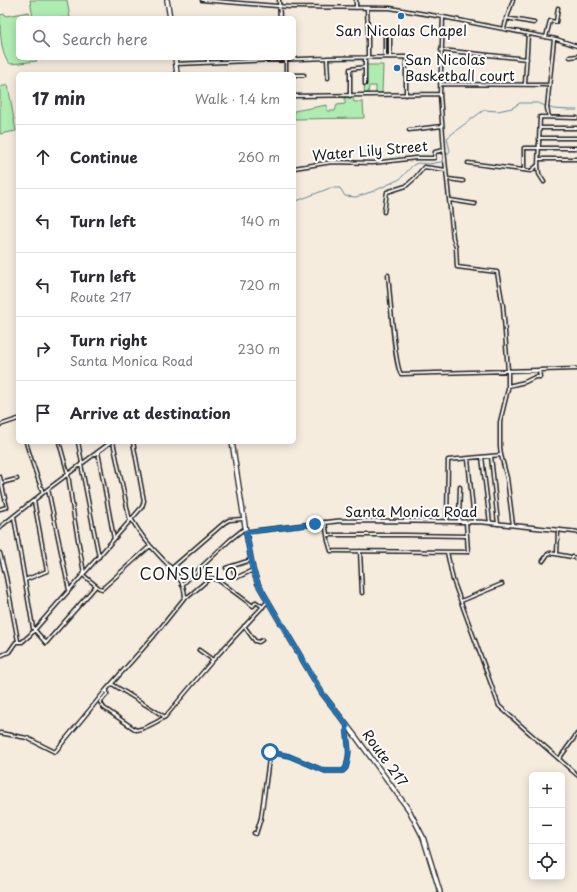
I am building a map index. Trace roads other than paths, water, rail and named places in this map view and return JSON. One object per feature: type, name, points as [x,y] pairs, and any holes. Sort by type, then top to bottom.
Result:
[{"type":"main road","points":[[168,0],[170,16]]},
{"type":"main road","points":[[175,60],[177,72]]},
{"type":"main road","name":"Route 217","points":[[232,444],[245,530],[253,570],[258,584],[322,693],[410,810],[430,856],[440,892]]},
{"type":"street","points":[[202,0],[279,6],[390,8],[546,37],[577,46]]},
{"type":"street","points":[[279,0],[280,16]]},
{"type":"street","points":[[356,0],[356,8]]},
{"type":"street","points":[[504,29],[506,18],[509,14],[513,0]]},
{"type":"street","points":[[365,84],[366,8]]},
{"type":"street","points":[[546,37],[550,21],[556,22],[558,8]]},
{"type":"street","points":[[443,17],[440,94],[444,158],[448,179],[453,238],[456,248],[456,267],[497,272],[503,306],[508,371],[508,386],[500,422],[501,456],[507,478],[513,525]]},
{"type":"street","points":[[506,18],[534,23]]},
{"type":"street","points":[[385,33],[385,56]]},
{"type":"street","points":[[525,84],[528,34]]},
{"type":"street","points":[[390,35],[390,56]]},
{"type":"street","points":[[545,117],[554,39]]},
{"type":"street","points":[[441,50],[527,59]]},
{"type":"street","points":[[296,59],[385,56],[406,57],[406,95]]},
{"type":"street","points":[[570,57],[577,56]]},
{"type":"street","points":[[327,58],[328,78]]},
{"type":"street","points":[[176,64],[248,60]]},
{"type":"street","points":[[286,60],[286,72]]},
{"type":"street","points":[[350,96],[350,69],[365,67]]},
{"type":"street","points":[[296,75],[304,75]]},
{"type":"street","points":[[440,84],[549,85]]},
{"type":"street","points":[[296,96],[440,94]]},
{"type":"street","points":[[547,108],[549,117]]},
{"type":"street","points":[[544,182],[539,174],[538,165],[540,117],[577,118]]},
{"type":"street","points":[[410,130],[442,126]]},
{"type":"street","points":[[540,128],[577,128]]},
{"type":"street","points":[[540,138],[577,138]]},
{"type":"street","points":[[524,170],[524,148],[577,148]]},
{"type":"street","name":"Water Lily Street","points":[[296,168],[329,162],[373,163],[416,158],[434,158],[435,152],[444,150]]},
{"type":"street","points":[[539,159],[577,160]]},
{"type":"street","points":[[468,163],[531,171],[538,165]]},
{"type":"street","points":[[384,212],[387,192],[406,186],[424,167],[446,170]]},
{"type":"street","points":[[448,179],[463,181]]},
{"type":"street","points":[[450,200],[475,204]]},
{"type":"street","points":[[388,275],[395,347],[398,369],[401,374],[577,369]]},
{"type":"street","points":[[508,386],[525,382],[535,377],[540,377],[539,370]]},
{"type":"street","points":[[0,425],[16,420]]},
{"type":"street","points":[[26,444],[31,462],[34,466],[43,493]]},
{"type":"street","points":[[60,444],[68,474],[83,574],[96,586],[102,589],[150,546]]},
{"type":"street","points":[[78,444],[99,556]]},
{"type":"street","points":[[0,527],[48,489],[109,444]]},
{"type":"street","points":[[112,444],[131,521],[150,546],[172,568],[182,585],[185,597]]},
{"type":"street","points":[[0,656],[9,652],[14,643],[22,642],[34,630],[131,521],[143,504],[140,474],[133,444]]},
{"type":"street","points":[[98,452],[114,540]]},
{"type":"street","points":[[491,456],[498,524]]},
{"type":"street","points":[[447,521],[447,462],[449,460],[501,456]]},
{"type":"street","points":[[482,457],[490,523]]},
{"type":"street","points":[[468,459],[474,522]]},
{"type":"street","points":[[0,477],[7,507],[0,509]]},
{"type":"street","points":[[1,484],[17,480]]},
{"type":"street","points":[[459,521],[460,487]]},
{"type":"street","points":[[48,489],[69,590]]},
{"type":"street","points":[[25,580],[47,572],[33,501]]},
{"type":"street","points":[[14,517],[34,630],[46,643],[96,586]]},
{"type":"street","points":[[172,568],[224,523],[229,520],[243,519]]},
{"type":"street","name":"Santa Monica Road","points":[[245,530],[325,522],[459,521],[577,532]]},
{"type":"street","points":[[325,522],[331,551],[468,552],[466,522]]},
{"type":"street","points":[[182,585],[195,571],[234,537],[245,530]]},
{"type":"street","points":[[557,554],[558,531]]},
{"type":"street","points":[[327,536],[468,536]]},
{"type":"street","points":[[360,551],[362,593]]},
{"type":"street","points":[[0,552],[18,642]]},
{"type":"street","points":[[446,552],[453,580],[499,706],[577,775]]},
{"type":"street","points":[[544,561],[549,553],[577,558]]},
{"type":"street","points":[[226,568],[251,560]]},
{"type":"street","points":[[232,566],[235,575],[238,576],[253,570]]},
{"type":"street","points":[[0,733],[27,738],[55,752],[106,690],[154,636],[185,597],[189,596],[208,579],[212,578],[218,580],[253,606],[256,602],[263,606]]},
{"type":"street","points":[[461,601],[502,584]]},
{"type":"street","points":[[106,690],[108,693],[100,704],[136,730],[165,717],[213,660],[268,601]]},
{"type":"street","points":[[244,626],[255,641],[259,642],[262,640]]},
{"type":"street","points":[[199,650],[213,660]]},
{"type":"street","points":[[112,684],[165,717]]},
{"type":"street","points":[[254,833],[256,834],[261,818],[270,752],[289,756],[325,771],[343,771],[346,768],[349,752],[346,732],[347,725]]},
{"type":"street","points":[[558,759],[577,734]]},
{"type":"waterway","points":[[296,201],[330,188],[340,188],[345,196],[356,197],[374,191],[400,179],[413,165],[418,163],[428,164],[441,162],[450,151],[447,138],[484,110],[498,111],[512,108],[520,103],[538,103],[553,109],[577,110]]},
{"type":"place","name":"San Nicolas Chapel","points":[[401,16]]},
{"type":"place","name":"San Nicolas Basketball court","points":[[397,68]]},
{"type":"district","name":"CONSUELO","points":[[189,574]]}]
